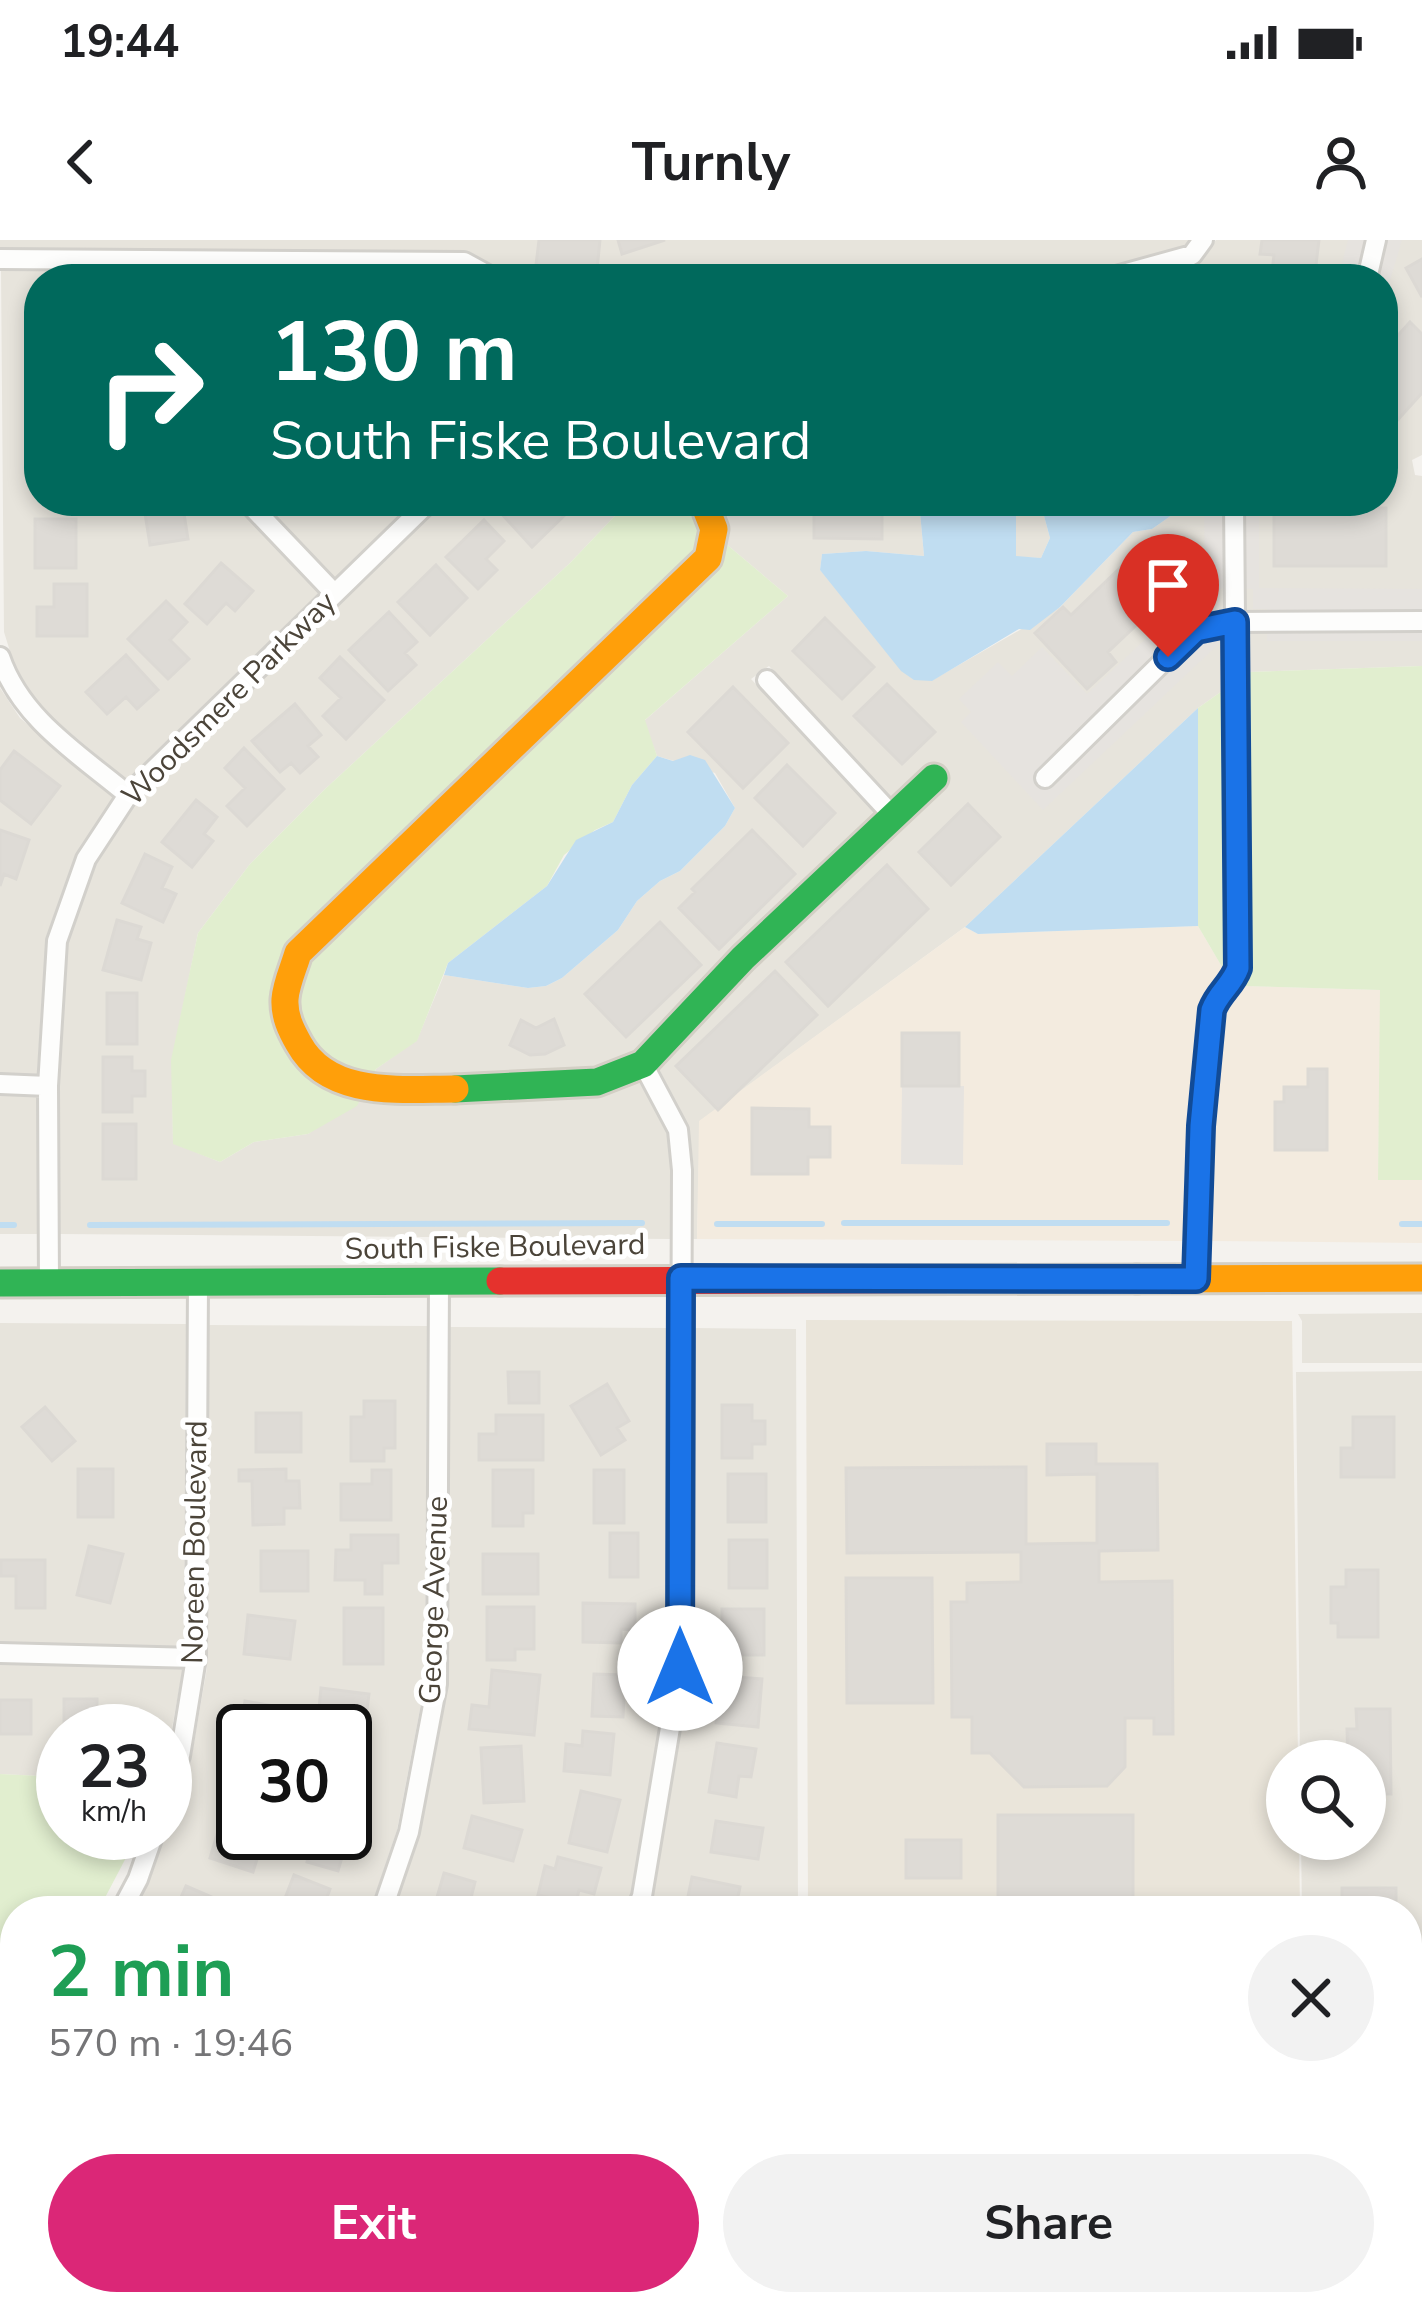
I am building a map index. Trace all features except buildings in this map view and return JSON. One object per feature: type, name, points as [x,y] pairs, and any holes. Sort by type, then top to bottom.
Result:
[{"type":"street","points":[[1159,264],[1192,255],[1203,240]]},
{"type":"street","points":[[0,260],[468,264]]},
{"type":"street","points":[[261,516],[334,593]]},
{"type":"street","name":"Woodsmere Parkway","points":[[49,1282],[48,1086],[57,941],[86,860],[128,795],[414,516]]},
{"type":"street","points":[[713,516],[715,532],[708,558],[298,953],[285,998],[288,1024],[310,1064],[332,1078],[383,1089],[597,1082],[643,1064],[743,958],[934,778]]},
{"type":"street","points":[[1196,1279],[1201,1126],[1212,1010],[1238,968],[1234,516]]},
{"type":"street","points":[[1046,778],[1196,630],[1235,622],[1422,621]]},
{"type":"street","points":[[0,657],[8,681],[29,712],[128,795]]},
{"type":"street","points":[[767,680],[894,817]]},
{"type":"street","points":[[642,1896],[680,1668],[682,1169],[678,1130],[643,1064]]},
{"type":"street","points":[[0,1084],[48,1086]]},
{"type":"street","name":"South Fiske Boulevard","points":[[0,1282],[1422,1278]]},
{"type":"street","name":"Noreen Boulevard","points":[[188,1704],[196,1658],[198,1282]]},
{"type":"street","name":"George Avenue","points":[[387,1896],[409,1832],[437,1684],[439,1282]]},
{"type":"street","points":[[0,1653],[196,1658]]},
{"type":"street","points":[[127,1896],[143,1860]]},
{"type":"shaded area","points":[[0,240],[1189,240],[1185,247],[1121,264],[489,264],[464,252],[0,249]]},
{"type":"shaded area","points":[[1216,240],[1364,240],[1359,264],[1197,264]]},
{"type":"shaded area","points":[[1348,240],[1402,240],[1395,264],[1342,264]]},
{"type":"shaded area","points":[[1387,240],[1422,240],[1422,455],[1412,460],[1415,475],[1422,476],[1422,611],[1246,612],[1245,516],[1398,516],[1398,264],[1385,264]]},
{"type":"shaded area","points":[[1,269],[24,269],[24,516],[246,516],[319,593],[127,780],[38,706],[18,677],[4,632]]},
{"type":"shaded area","points":[[275,516],[399,516],[335,578]]},
{"type":"shaded area","points":[[431,516],[615,516],[250,864],[198,933],[172,1060],[173,1143],[220,1162],[254,1142],[308,1134],[362,1096],[637,1077],[667,1133],[670,1239],[60,1234],[59,1086],[68,943],[96,863],[137,801]]},
{"type":"shaded area","points":[[720,516],[920,516],[924,556],[866,551],[822,554],[820,570],[931,681],[1060,607],[1133,532],[1152,529],[1171,516],[1223,516],[1224,614],[1193,620],[1202,639],[1224,634],[1225,689],[1198,708],[965,927],[700,1121],[697,1239],[693,1239],[689,1129],[657,1065],[751,965],[950,777],[933,764],[894,802],[769,666],[751,679],[879,817],[636,1055],[594,1072],[508,1078],[372,1077],[376,1069],[417,1040],[444,975],[528,988],[562,978],[618,930],[637,901],[680,871],[725,826],[735,808],[715,773],[657,756],[644,721],[788,596],[725,543]]},
{"type":"shaded area","points":[[1016,516],[1044,516],[1050,538],[1041,558],[1016,557]]},
{"type":"shaded area","points":[[1204,516],[1259,516],[1259,588],[1422,589],[1422,641],[1267,641],[1267,609],[1253,609],[1253,589],[1205,588]]},
{"type":"shaded area","points":[[1188,599],[1225,638],[1043,810],[961,722],[971,712],[959,699],[998,662],[1012,676],[1042,647],[1087,694]]},
{"type":"shaded area","points":[[1422,631],[1422,666],[1247,672],[1247,632]]},
{"type":"shaded area","points":[[0,688],[20,718],[114,797],[75,857],[46,938],[37,1075],[0,1074]]},
{"type":"shaded area","points":[[1198,926],[1225,972],[1208,991],[1201,1009],[1186,1241],[697,1239],[699,1121],[965,927],[978,934]]},
{"type":"shaded area","points":[[1243,986],[1381,990],[1378,1179],[1422,1180],[1422,1243],[1208,1241],[1224,1012],[1226,1003]]},
{"type":"shaded area","points":[[902,1086],[964,1086],[963,1165],[901,1164]]},
{"type":"shaded area","points":[[0,1094],[37,1095],[37,1234],[0,1234]]},
{"type":"shaded area","points":[[1422,1313],[1422,1363],[1302,1363],[1298,1314]]},
{"type":"shaded area","points":[[806,1320],[1292,1321],[1298,1740],[1266,1740],[1266,1860],[1299,1860],[1300,1896],[808,1896]]},
{"type":"shaded area","points":[[0,1323],[186,1324],[184,1648],[0,1643]]},
{"type":"shaded area","points":[[209,1325],[427,1326],[425,1683],[397,1830],[375,1896],[142,1896],[157,1860],[192,1860],[192,1754],[207,1668]]},
{"type":"shaded area","points":[[450,1327],[670,1328],[669,1667],[630,1896],[399,1896],[419,1835],[448,1686]]},
{"type":"shaded area","points":[[692,1328],[796,1329],[798,1896],[651,1896],[691,1669]]},
{"type":"shaded area","points":[[1422,1371],[1422,1896],[1302,1896],[1301,1860],[1386,1860],[1386,1740],[1300,1740],[1296,1372]]},
{"type":"shaded area","points":[[0,1663],[183,1668],[176,1704],[36,1704],[36,1776],[0,1774]]},
{"type":"green space","points":[[615,516],[691,516],[703,526],[699,553],[287,950],[275,996],[281,1043],[305,1074],[362,1096],[357,1106],[308,1134],[254,1142],[220,1162],[173,1144],[171,1060],[198,933],[250,864],[324,790]]},
{"type":"green space","points":[[725,543],[788,596],[645,720],[657,756],[632,785],[613,822],[564,855],[547,886],[448,963],[417,1041],[376,1069],[372,1077],[356,1075],[318,1057],[299,1022],[296,998],[308,959]]},
{"type":"green space","points":[[1422,666],[1422,1180],[1378,1180],[1380,990],[1243,986],[1249,967],[1247,672]]},
{"type":"green space","points":[[1225,689],[1225,972],[1198,926],[1198,708]]},
{"type":"green space","points":[[0,1774],[36,1776],[36,1860],[125,1860],[106,1896],[0,1896]]},
{"type":"water","points":[[920,516],[1016,516],[1016,556],[1041,558],[1050,538],[1044,516],[1171,516],[1152,529],[1133,532],[1060,607],[1030,630],[1019,629],[932,681],[914,680],[901,671],[820,570],[822,554],[866,551],[924,556]]},
{"type":"water","points":[[1198,708],[1198,926],[978,934],[965,927]]},
{"type":"water","points":[[690,755],[705,760],[735,808],[725,826],[680,871],[637,901],[618,930],[546,986],[528,988],[444,975],[448,963],[547,886],[576,840],[613,822],[632,785],[657,756],[673,761]]},
{"type":"waterway","points":[[90,1225],[642,1223]]},
{"type":"waterway","points":[[844,1223],[1167,1223]]},
{"type":"waterway","points":[[717,1224],[822,1224]]},
{"type":"waterway","points":[[1402,1224],[1422,1224]]},
{"type":"waterway","points":[[0,1225],[14,1225]]},
{"type":"traffic: fast","points":[[455,1089],[597,1082],[643,1064],[743,958],[934,778]]},
{"type":"traffic: fast","points":[[0,1283],[500,1281]]},
{"type":"traffic: slow","points":[[455,1089],[368,1087],[328,1074],[312,1061],[296,1039],[286,1011],[287,987],[298,953],[708,558],[714,529],[709,516]]},
{"type":"traffic: slow","points":[[1137,1279],[1422,1278]]},
{"type":"traffic: jam","points":[[500,1281],[1137,1279]]},
{"type":"route","points":[[680,1668],[681,1278],[1196,1279],[1201,1126],[1212,1010],[1238,968],[1235,622],[1196,630],[1168,657]]}]
